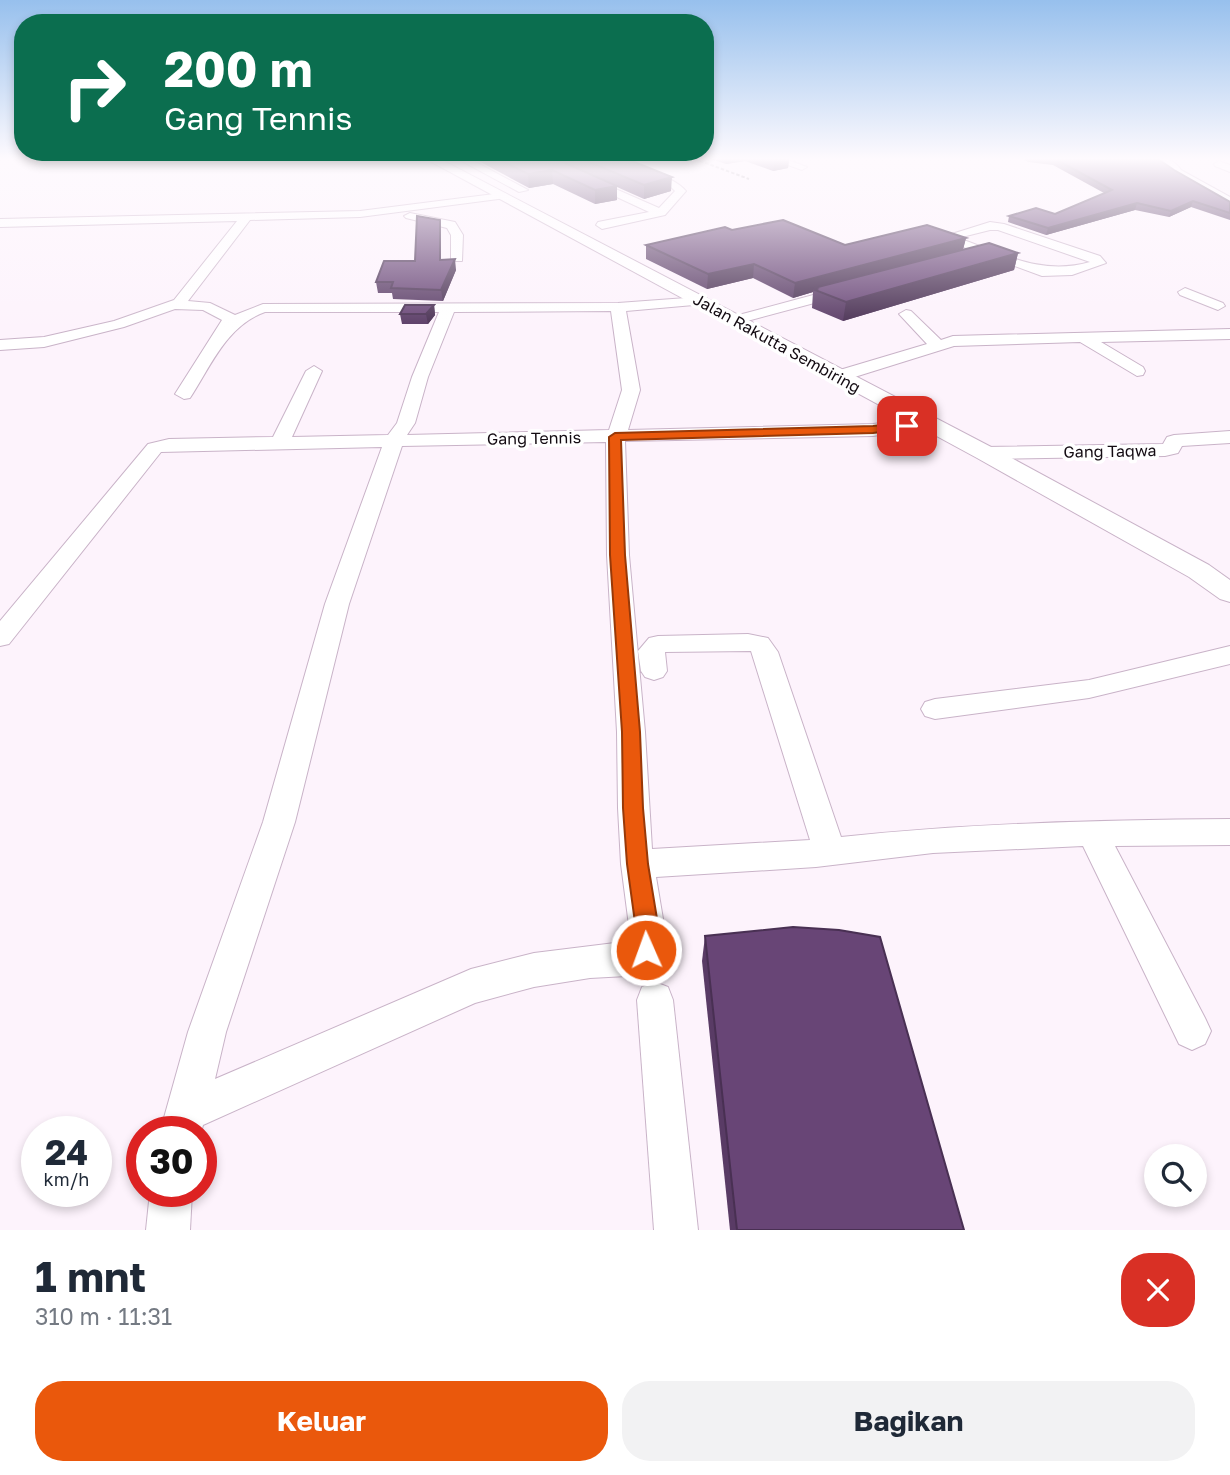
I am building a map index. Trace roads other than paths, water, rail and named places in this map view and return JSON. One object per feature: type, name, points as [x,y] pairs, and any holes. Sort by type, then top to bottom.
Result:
[{"type":"main road","name":"Jalan Rakutta Sembiring","points":[[540,216],[985,453],[1199,571],[1230,593]]},
{"type":"street","points":[[0,223],[259,216]]},
{"type":"street","points":[[410,216],[451,225],[457,235],[457,258]]},
{"type":"street","points":[[602,225],[644,216]]},
{"type":"street","points":[[0,345],[44,342],[119,324],[182,301],[246,217]]},
{"type":"street","points":[[993,226],[1020,234],[1069,250],[1099,263],[1072,271],[1051,273],[971,253],[946,237],[993,226]]},
{"type":"street","points":[[971,253],[1020,234]]},
{"type":"street","points":[[971,253],[1044,242]]},
{"type":"street","points":[[1017,264],[1069,250]]},
{"type":"street","points":[[729,316],[850,284]]},
{"type":"street","points":[[1185,292],[1224,305],[1230,317]]},
{"type":"street","points":[[219,340],[246,314],[263,308],[618,307],[700,301]]},
{"type":"street","points":[[173,305],[205,306],[228,316],[229,320],[184,394]]},
{"type":"street","points":[[196,1116],[471,986],[534,970],[639,956],[646,950],[649,937],[637,864],[631,732],[618,555],[615,437],[624,419],[631,390],[618,307]]},
{"type":"street","points":[[185,1116],[207,1032],[299,753],[337,604],[394,440],[406,423],[420,377],[448,309]]},
{"type":"street","points":[[906,314],[936,344]]},
{"type":"street","points":[[839,376],[936,344],[965,339],[1230,334]]},
{"type":"street","points":[[1081,337],[1137,371]]},
{"type":"street","points":[[280,442],[314,372]]},
{"type":"street","name":"Gang Tennis","points":[[0,638],[155,448],[169,445],[280,442],[873,430],[925,423]]},
{"type":"street","name":"Gang Taqwa","points":[[985,453],[1165,450],[1171,449],[1174,441],[1230,437]]},
{"type":"street","points":[[654,671],[651,651],[658,644],[759,644],[765,652],[830,851]]},
{"type":"street","points":[[935,709],[1089,689],[1230,655]]},
{"type":"street","points":[[637,864],[830,851],[933,840],[1092,833],[1230,832]]},
{"type":"street","points":[[1092,833],[1192,1031]]},
{"type":"street","points":[[655,1000],[676,1230]]},
{"type":"street","points":[[168,1230],[170,1207]]}]
